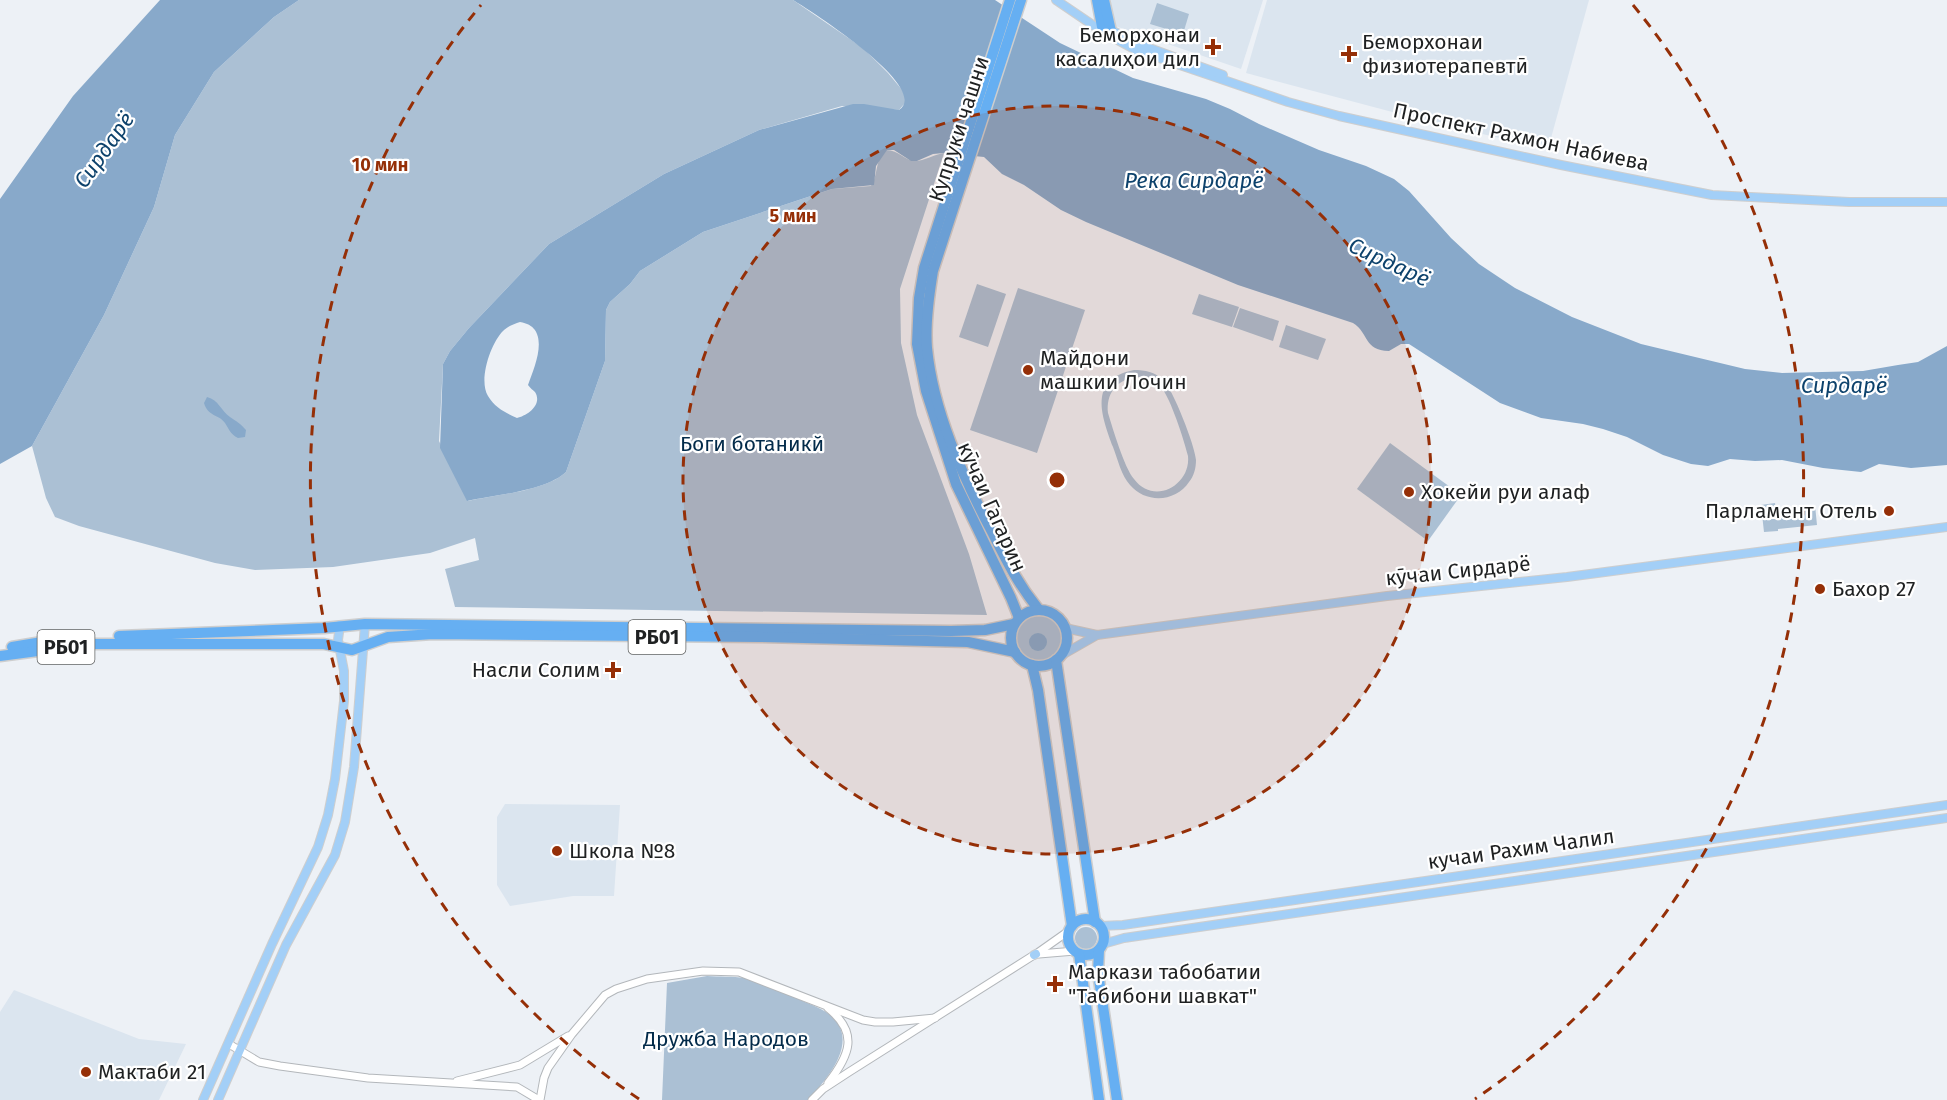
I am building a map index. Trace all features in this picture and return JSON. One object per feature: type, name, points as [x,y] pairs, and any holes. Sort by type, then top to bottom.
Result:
[{"type":"highway","points":[[928,269],[1010,0]]},
{"type":"highway","name":"Купруки чашни","points":[[928,269],[1021,0]]},
{"type":"highway","points":[[1097,0],[1105,29]]},
{"type":"highway","points":[[1104,0],[1105,29]]},
{"type":"highway","name":"кӯчаи Гагарин","points":[[928,269],[927,346],[933,384],[964,478],[1020,587],[1039,610]]},
{"type":"highway","name":"кӯчаи Гагарин","points":[[928,269],[919,298],[917,344],[926,391],[957,484],[1011,598],[1017,621]]},
{"type":"highway","points":[[1039,610],[1056,616],[1065,628],[1067,637],[1066,647],[1059,658],[1045,666],[1032,665],[1038,690],[1071,928],[1069,941],[1077,952],[1099,1100]]},
{"type":"highway","name":"РБ01","points":[[0,656],[133,639],[365,624],[985,630],[1017,621],[1025,614],[1039,610]]},
{"type":"highway","points":[[1015,652],[1011,638],[1017,621]]},
{"type":"highway","name":"РБ01","points":[[0,649],[48,640],[133,639],[324,644],[352,650],[388,637],[433,634],[752,637],[968,642],[1015,652],[1019,658],[1032,665]]},
{"type":"highway","points":[[1059,658],[1059,686],[1097,924],[1104,935],[1098,973],[1117,1100]]},
{"type":"highway","points":[[1071,928],[1085,920],[1097,924]]},
{"type":"highway","points":[[1077,952],[1090,955],[1101,947]]},
{"type":"main road","points":[[1056,0],[1105,29]]},
{"type":"main road","points":[[1063,0],[1105,29]]},
{"type":"main road","name":"Проспект Рахмон Набиева","points":[[1105,29],[1183,61],[1314,104],[1675,185],[1723,191],[1808,196],[1947,197]]},
{"type":"main road","name":"Проспект Рахмон Набиева","points":[[1105,29],[1136,50],[1288,102],[1445,140],[1676,189],[1751,198],[1849,202],[1947,202]]},
{"type":"main road","name":"кӯчаи Сирдарё","points":[[1097,635],[1947,527]]},
{"type":"main road","points":[[218,1100],[286,945],[335,855],[342,833],[349,807],[354,767],[365,624]]},
{"type":"main road","points":[[203,1100],[318,847],[328,815],[344,701],[344,671],[338,636],[340,626]]},
{"type":"main road","points":[[1065,628],[1097,635]]},
{"type":"main road","points":[[1059,658],[1097,635]]},
{"type":"main road","name":"кучаи Рахим Чалил","points":[[1097,924],[1123,925],[1947,805]]},
{"type":"main road","name":"кучаи Рахим Чалил","points":[[1101,947],[1124,938],[1947,818]]},
{"type":"street","points":[[823,1089],[1035,955],[1071,928]]},
{"type":"street","points":[[1035,955],[1077,952]]},
{"type":"street","points":[[229,1044],[259,1062],[280,1066],[368,1078],[517,1088],[539,1100],[548,1068],[599,1001],[616,989],[647,979],[703,971],[739,972],[863,1020],[875,1022],[935,1018]]},
{"type":"street","points":[[812,1100],[839,1069],[848,1046],[845,1025],[821,1003]]},
{"type":"street","points":[[422,1082],[460,1081],[520,1065],[572,1034]]},
{"type":"shaded area","name":"Беморхонаи касалиҳои дил","points":[[1109,0],[1263,0],[1241,69],[1115,26]]},
{"type":"shaded area","points":[[1267,0],[1589,0],[1548,149],[1430,122],[1246,73]]},
{"type":"shaded area","name":"Школа №8","points":[[505,804],[620,805],[614,896],[573,896],[510,906],[497,885],[497,817]]},
{"type":"shaded area","name":"Мактаби 21","points":[[14,990],[139,1039],[186,1044],[159,1100],[0,1100],[0,1012]]},
{"type":"green space","name":"Боги ботаникй","points":[[299,0],[793,0],[863,48],[903,91],[905,103],[899,110],[842,106],[759,130],[664,174],[549,244],[450,351],[443,364],[439,441],[468,501],[533,488],[557,478],[566,472],[605,361],[606,310],[610,302],[630,284],[640,271],[703,232],[832,189],[871,186],[878,163],[886,150],[915,161],[944,153],[900,289],[901,343],[917,415],[969,554],[987,615],[455,607],[445,569],[479,560],[475,538],[430,553],[333,567],[255,570],[215,563],[79,526],[55,517],[46,498],[32,446],[104,315],[154,207],[175,135],[214,72],[274,17]]},
{"type":"green space","points":[[1157,3],[1189,14],[1183,34],[1150,24]]},
{"type":"green space","points":[[977,284],[1006,294],[988,347],[959,337]]},
{"type":"green space","name":"Майдони машкии Лочин","points":[[1018,288],[1085,310],[1037,453],[970,430]]},
{"type":"green space","points":[[1199,294],[1239,307],[1232,327],[1192,314]]},
{"type":"green space","points":[[1240,308],[1279,321],[1273,341],[1233,327]]},
{"type":"green space","points":[[1286,325],[1326,339],[1318,360],[1279,347]]},
{"type":"green space","points":[[1134,370],[1153,373],[1167,385],[1178,406],[1196,460],[1192,477],[1177,494],[1161,498],[1144,495],[1130,485],[1122,472],[1102,412],[1104,390],[1109,382],[1119,375]],"holes":[[[1134,377],[1149,379],[1161,387],[1177,420],[1188,456],[1184,476],[1178,483],[1161,491],[1151,491],[1142,487],[1134,479],[1123,457],[1108,413],[1109,400],[1114,389],[1117,385]]]},
{"type":"green space","name":"Хокейи руи алаф","points":[[1390,443],[1461,495],[1428,541],[1357,489]]},
{"type":"green space","points":[[1775,503],[1776,509],[1815,505],[1817,525],[1764,532],[1761,505]]},
{"type":"green space","points":[[1044,615],[1056,621],[1061,629],[1061,647],[1056,655],[1048,660],[1034,661],[1026,658],[1019,651],[1016,633],[1019,625],[1026,618]]},
{"type":"green space","points":[[1086,927],[1094,930],[1097,938],[1094,946],[1086,949],[1078,946],[1075,938],[1078,930]]},
{"type":"green space","name":"Дружба Народов","points":[[707,976],[740,977],[764,984],[821,1009],[838,1024],[842,1035],[842,1047],[838,1059],[808,1100],[662,1100],[667,983]]},
{"type":"water","name":"Сирдарё","points":[[160,0],[299,0],[274,17],[214,72],[175,135],[154,207],[104,315],[32,446],[0,464],[0,199],[73,96]]},
{"type":"water","name":"Река Сирдарё","points":[[793,0],[995,0],[1060,43],[1133,78],[1206,99],[1319,150],[1366,166],[1394,179],[1409,191],[1451,238],[1479,264],[1515,288],[1572,317],[1641,344],[1745,369],[1782,373],[1863,371],[1918,362],[1947,346],[1947,465],[1911,468],[1879,464],[1861,472],[1782,460],[1730,459],[1708,466],[1691,464],[1663,455],[1627,437],[1603,429],[1541,418],[1500,403],[1409,344],[1401,344],[1389,351],[1375,348],[1353,323],[1238,285],[1086,222],[1061,210],[1024,185],[1002,174],[984,157],[944,153],[911,161],[894,150],[887,150],[876,166],[874,185],[832,189],[703,232],[640,271],[630,284],[610,302],[606,310],[605,361],[566,472],[546,484],[533,488],[467,501],[440,448],[443,364],[450,351],[469,328],[549,244],[664,174],[759,130],[853,104],[899,110],[905,99],[899,85],[885,68],[843,34]],"holes":[[[520,322],[530,325],[536,331],[539,348],[528,385],[535,392],[537,401],[533,409],[517,418],[501,410],[488,396],[485,389],[485,372],[490,353],[503,331]]]},
{"type":"water","points":[[207,397],[246,430],[245,437],[235,436],[223,420],[208,411],[204,403]]},
{"type":"water","points":[[1034,633],[1042,633],[1047,638],[1045,649],[1034,651],[1029,646],[1029,638]]},
{"type":"place","name":"Беморхонаи касалиҳои дил","points":[[1213,47]]},
{"type":"place","name":"Беморхонаи физиотерапевтӣ","points":[[1349,54]]},
{"type":"place","name":"Майдони машкии Лочин","points":[[1028,370]]},
{"type":"place","name":"Хокейи руи алаф","points":[[1409,492]]},
{"type":"place","name":"Парламент Отель","points":[[1889,511]]},
{"type":"place","name":"Бахор 27","points":[[1820,589]]},
{"type":"place","name":"Насли Солим","points":[[613,670]]},
{"type":"place","name":"Школа №8","points":[[557,851]]},
{"type":"place","name":"Маркази табобатии \"Табибони шавкат\"","points":[[1055,984]]},
{"type":"place","name":"Мактаби 21","points":[[86,1072]]}]
